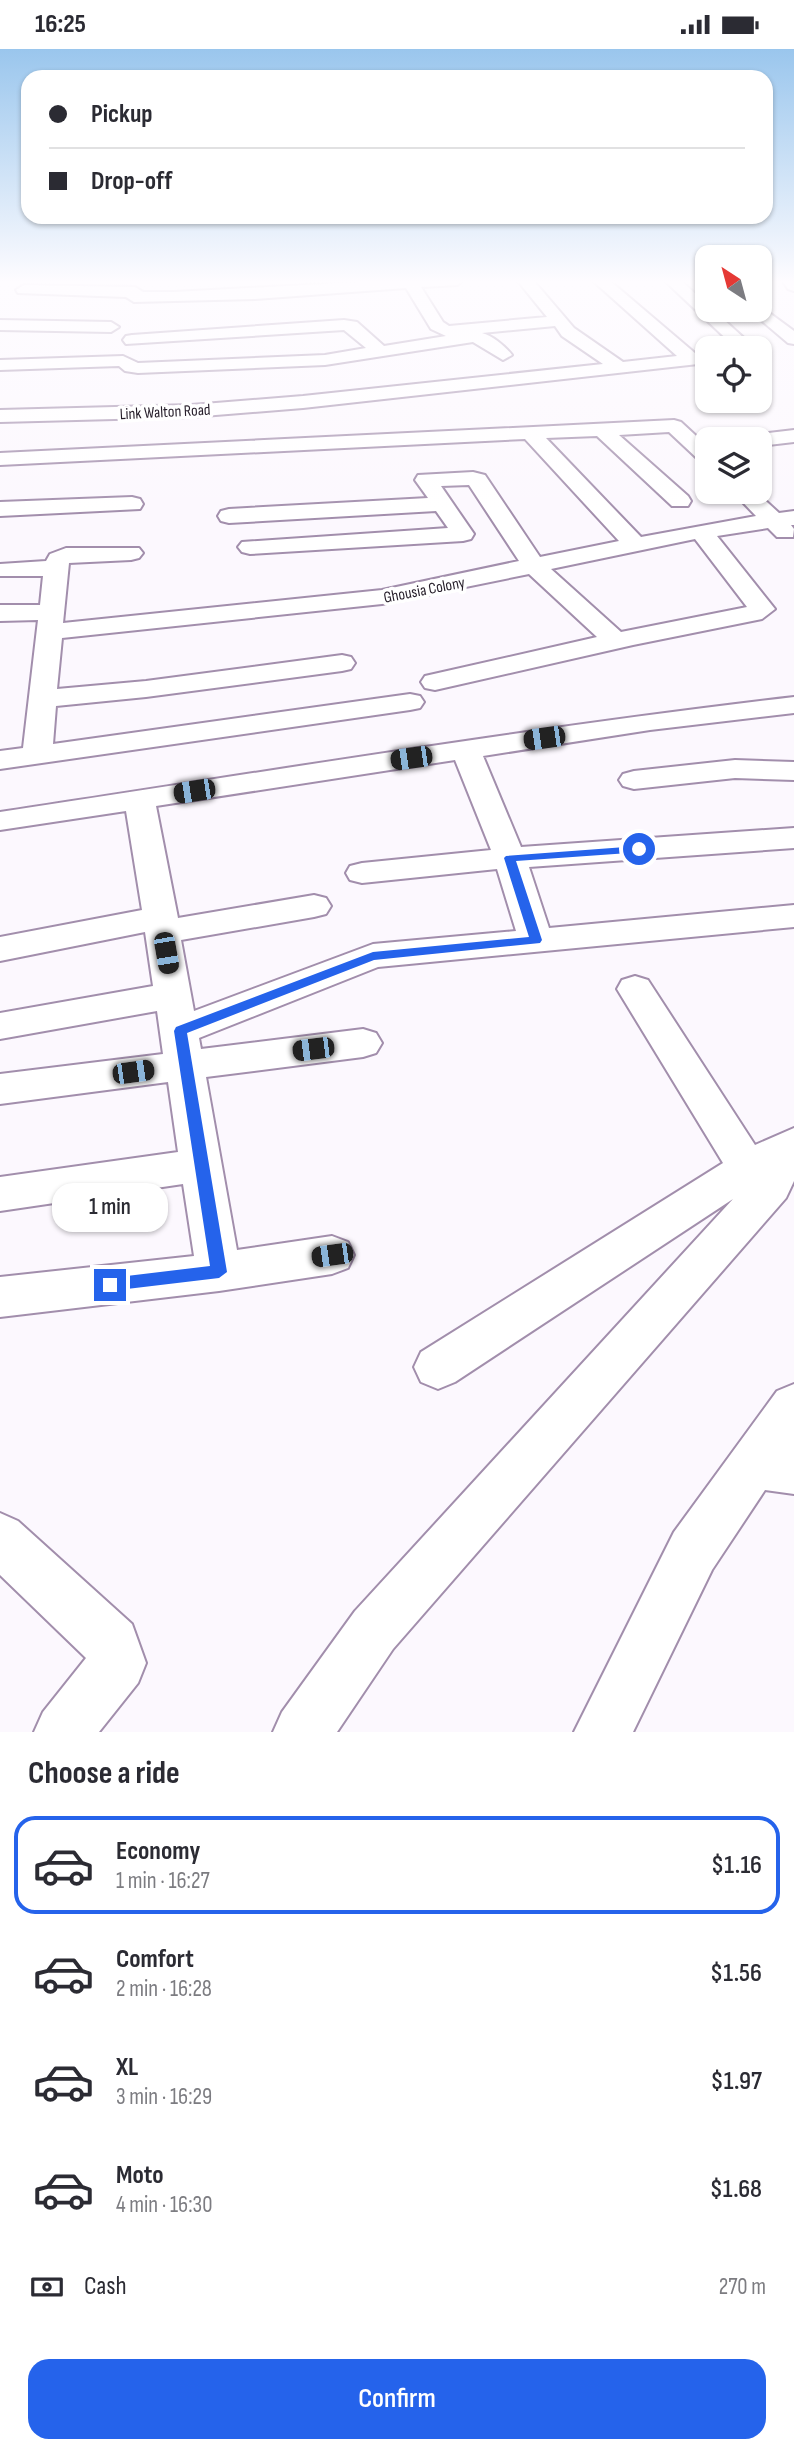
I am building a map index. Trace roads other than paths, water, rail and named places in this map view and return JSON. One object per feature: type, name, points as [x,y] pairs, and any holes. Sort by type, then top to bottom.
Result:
[{"type":"street","points":[[0,365],[123,361],[138,369],[335,359]]},
{"type":"street","points":[[607,359],[619,367]]},
{"type":"street","name":"Link Walton Road","points":[[0,416],[191,411],[427,390],[695,359]]},
{"type":"street","points":[[189,389],[191,411]]},
{"type":"street","points":[[427,390],[450,422],[469,478]]},
{"type":"street","points":[[0,459],[450,422],[475,437],[674,426],[695,443]]},
{"type":"street","points":[[602,430],[680,501]]},
{"type":"street","points":[[531,434],[635,544]]},
{"type":"street","points":[[772,439],[794,436]]},
{"type":"street","points":[[250,547],[463,534],[426,480],[477,480],[534,566],[615,640]]},
{"type":"street","points":[[0,509],[132,504]]},
{"type":"street","points":[[229,516],[442,504]]},
{"type":"street","points":[[762,504],[784,519],[794,541]]},
{"type":"street","points":[[37,755],[50,622],[67,507]]},
{"type":"street","name":"Ghousia Colony","points":[[0,613],[50,622],[382,597],[701,531],[784,519]]},
{"type":"street","points":[[435,682],[615,640],[753,614],[762,609],[701,531]]},
{"type":"street","points":[[5,567],[131,553]]},
{"type":"street","points":[[43,699],[146,689],[342,663]]},
{"type":"street","points":[[0,760],[410,702]]},
{"type":"street","points":[[0,821],[650,722],[794,705]]},
{"type":"street","points":[[465,750],[510,858],[536,940]]},
{"type":"street","points":[[634,780],[735,769],[794,771]]},
{"type":"street","points":[[140,800],[219,1272]]},
{"type":"street","points":[[362,873],[510,858],[794,838]]},
{"type":"street","points":[[0,949],[314,906]]},
{"type":"street","points":[[0,1089],[180,1030],[373,956],[794,916]]},
{"type":"street","points":[[635,989],[777,1153]]},
{"type":"street","points":[[0,1026],[180,1030],[363,1043]]},
{"type":"street","points":[[438,1367],[777,1153]]},
{"type":"street","points":[[302,1732],[374,1630],[771,1186],[777,1153]]},
{"type":"street","points":[[0,1194],[203,1165]]},
{"type":"street","points":[[0,1297],[219,1272],[332,1255]]},
{"type":"street","points":[[603,1732],[693,1551],[773,1467],[794,1407]]},
{"type":"street","points":[[0,1539],[112,1644],[118,1663],[63,1732]]}]
